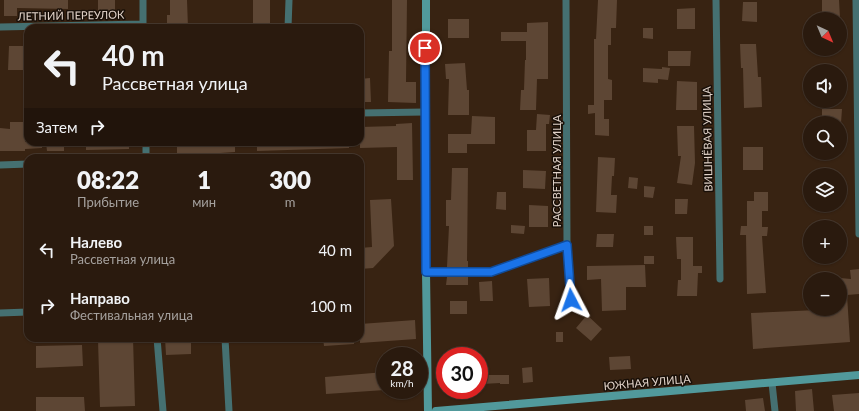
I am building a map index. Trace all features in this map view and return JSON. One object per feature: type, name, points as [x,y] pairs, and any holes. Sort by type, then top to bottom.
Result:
[{"type":"street","points":[[143,0],[143,24]]},
{"type":"street","points":[[288,24],[289,0]]},
{"type":"street","points":[[426,0],[425,112],[428,411]]},
{"type":"street","name":"РАССВЕТНАЯ УЛИЦА","points":[[566,0],[567,245],[571,300]]},
{"type":"street","name":"ВИШНЁВАЯ УЛИЦА","points":[[716,0],[720,279]]},
{"type":"street","points":[[856,0],[858,234]]},
{"type":"street","name":"ЛЕТНИЙ ПЕРЕУЛОК","points":[[0,27],[24,27]]},
{"type":"street","points":[[364,113],[425,112]]},
{"type":"street","points":[[0,165],[24,164]]},
{"type":"street","points":[[426,272],[491,272],[567,245]]},
{"type":"street","points":[[0,313],[24,312]]},
{"type":"street","points":[[157,342],[163,411]]},
{"type":"street","points":[[225,342],[229,411]]},
{"type":"street","name":"ЮЖНАЯ УЛИЦА","points":[[436,411],[507,408],[859,375]]},
{"type":"street","points":[[772,383],[775,411]]},
{"type":"building","points":[[4,0],[68,0],[68,9],[17,8],[17,16],[4,16]]},
{"type":"building","points":[[98,0],[115,0],[115,11],[98,12]]},
{"type":"building","points":[[170,0],[187,0],[188,24],[167,24],[167,15],[170,15]]},
{"type":"building","points":[[253,0],[270,0],[270,24],[253,24]]},
{"type":"building","points":[[392,0],[407,0],[406,82],[416,82],[416,103],[388,102],[389,51],[392,51]]},
{"type":"building","points":[[598,0],[617,0],[616,28],[611,28],[611,45],[608,45],[608,79],[612,80],[612,100],[604,100],[604,119],[609,119],[609,136],[595,135],[595,113],[588,114],[588,105],[594,105],[594,39],[596,39]]},
{"type":"building","points":[[822,0],[839,0],[840,12],[822,12]]},
{"type":"building","points":[[743,2],[757,2],[757,22],[742,21]]},
{"type":"building","points":[[695,8],[695,29],[677,29],[677,9]]},
{"type":"building","points":[[448,19],[469,19],[469,38],[448,38]]},
{"type":"building","points":[[548,22],[548,79],[537,79],[536,110],[520,110],[521,90],[524,90],[526,41],[501,41],[501,32],[527,32],[527,23]]},
{"type":"building","points":[[643,28],[653,28],[653,39],[643,38]]},
{"type":"building","points":[[740,44],[756,44],[758,77],[761,77],[762,107],[744,108],[743,68],[741,68]]},
{"type":"building","points":[[9,46],[24,46],[24,70],[8,70]]},
{"type":"building","points":[[668,51],[691,51],[690,66],[668,66]]},
{"type":"building","points":[[465,63],[467,90],[469,90],[469,115],[448,115],[449,79],[446,79],[445,64]]},
{"type":"building","points":[[662,67],[670,68],[668,80],[658,79],[658,83],[643,82],[643,68],[662,69]]},
{"type":"building","points":[[370,78],[371,102],[364,102],[364,79]]},
{"type":"building","points":[[677,81],[697,82],[697,110],[676,110]]},
{"type":"building","points":[[822,109],[842,109],[842,116],[822,116]]},
{"type":"building","points":[[537,114],[550,115],[549,124],[546,124],[546,151],[527,151],[527,130],[536,130]]},
{"type":"building","points":[[472,116],[495,117],[495,144],[467,144],[467,153],[448,153],[448,134],[471,134]]},
{"type":"building","points":[[10,122],[24,122],[24,146],[42,146],[42,148],[25,149],[25,151],[0,151],[0,128],[10,129]]},
{"type":"building","points":[[412,123],[413,180],[397,180],[397,147],[360,148],[360,146],[364,146],[364,127],[396,126],[396,124]]},
{"type":"building","points":[[677,126],[694,126],[695,163],[692,185],[677,183],[681,156],[678,156]]},
{"type":"building","points":[[46,146],[64,146],[64,151],[47,151]]},
{"type":"building","points":[[86,146],[129,146],[129,149],[86,150]]},
{"type":"building","points":[[177,146],[235,146],[235,152],[177,154]]},
{"type":"building","points":[[257,146],[349,146],[349,148],[257,151]]},
{"type":"building","points":[[743,147],[763,147],[763,170],[743,170]]},
{"type":"building","points":[[598,157],[615,158],[611,195],[617,195],[616,213],[596,212]]},
{"type":"building","points":[[452,168],[468,168],[468,267],[447,267],[449,226],[446,226],[446,200],[451,200]]},
{"type":"building","points":[[523,170],[546,171],[545,189],[523,188]]},
{"type":"building","points":[[629,177],[638,178],[637,189],[628,188]]},
{"type":"building","points":[[644,186],[655,187],[653,198],[644,197]]},
{"type":"building","points":[[497,192],[506,192],[506,210],[496,209]]},
{"type":"building","points":[[754,192],[768,192],[768,211],[762,211],[762,227],[768,227],[767,236],[762,236],[766,293],[747,294],[746,235],[740,235],[741,226],[747,226],[747,201],[754,201]]},
{"type":"building","points":[[391,199],[394,246],[373,268],[364,269],[364,248],[372,247],[370,200]]},
{"type":"building","points":[[675,199],[688,199],[687,214],[675,214]]},
{"type":"building","points":[[529,205],[548,206],[548,227],[529,227]]},
{"type":"building","points":[[511,225],[525,226],[524,234],[511,233]]},
{"type":"building","points":[[644,226],[653,226],[653,235],[644,235]]},
{"type":"building","points":[[597,234],[614,234],[613,247],[596,247]]},
{"type":"building","points":[[676,237],[693,237],[693,266],[702,266],[702,273],[698,273],[697,296],[677,296],[678,280],[681,280],[681,259],[677,259]]},
{"type":"building","points":[[644,256],[654,256],[654,264],[644,264]]},
{"type":"building","points":[[645,265],[646,287],[626,287],[626,310],[602,311],[601,279],[587,280],[587,266]]},
{"type":"building","points":[[859,269],[859,294],[847,295],[847,279],[851,279],[850,270]]},
{"type":"building","points":[[447,277],[468,277],[468,285],[446,285]]},
{"type":"building","points":[[549,278],[550,306],[529,307],[527,279]]},
{"type":"building","points":[[492,281],[493,301],[480,301],[479,282]]},
{"type":"building","points":[[847,295],[850,342],[753,349],[751,313],[803,311],[803,316],[847,316]]},
{"type":"building","points":[[450,301],[467,301],[467,314],[450,314]]},
{"type":"building","points":[[587,315],[602,329],[591,341],[576,328]]},
{"type":"building","points":[[415,320],[416,339],[360,343],[364,342],[364,324]]},
{"type":"building","points":[[556,332],[563,332],[563,342],[556,342]]},
{"type":"building","points":[[98,342],[133,342],[135,406],[100,407]]},
{"type":"building","points":[[165,342],[191,342],[191,354],[166,355]]},
{"type":"building","points":[[324,342],[354,342],[354,344],[324,346]]},
{"type":"building","points":[[82,345],[83,366],[36,368],[36,346]]},
{"type":"building","points":[[630,356],[631,369],[610,370],[609,357]]},
{"type":"building","points":[[532,367],[533,382],[523,383],[522,368]]},
{"type":"building","points":[[376,373],[376,391],[326,394],[325,377]]},
{"type":"building","points":[[488,375],[509,375],[509,384],[488,384]]},
{"type":"building","points":[[812,389],[814,411],[796,411],[795,391]]},
{"type":"building","points":[[859,393],[859,411],[834,411],[832,395]]},
{"type":"building","points":[[36,397],[84,397],[85,411],[36,411]]},
{"type":"building","points":[[763,398],[765,411],[746,411],[745,400]]},
{"type":"route","points":[[425,48],[427,190],[426,272],[491,272],[567,245],[571,300]]}]
